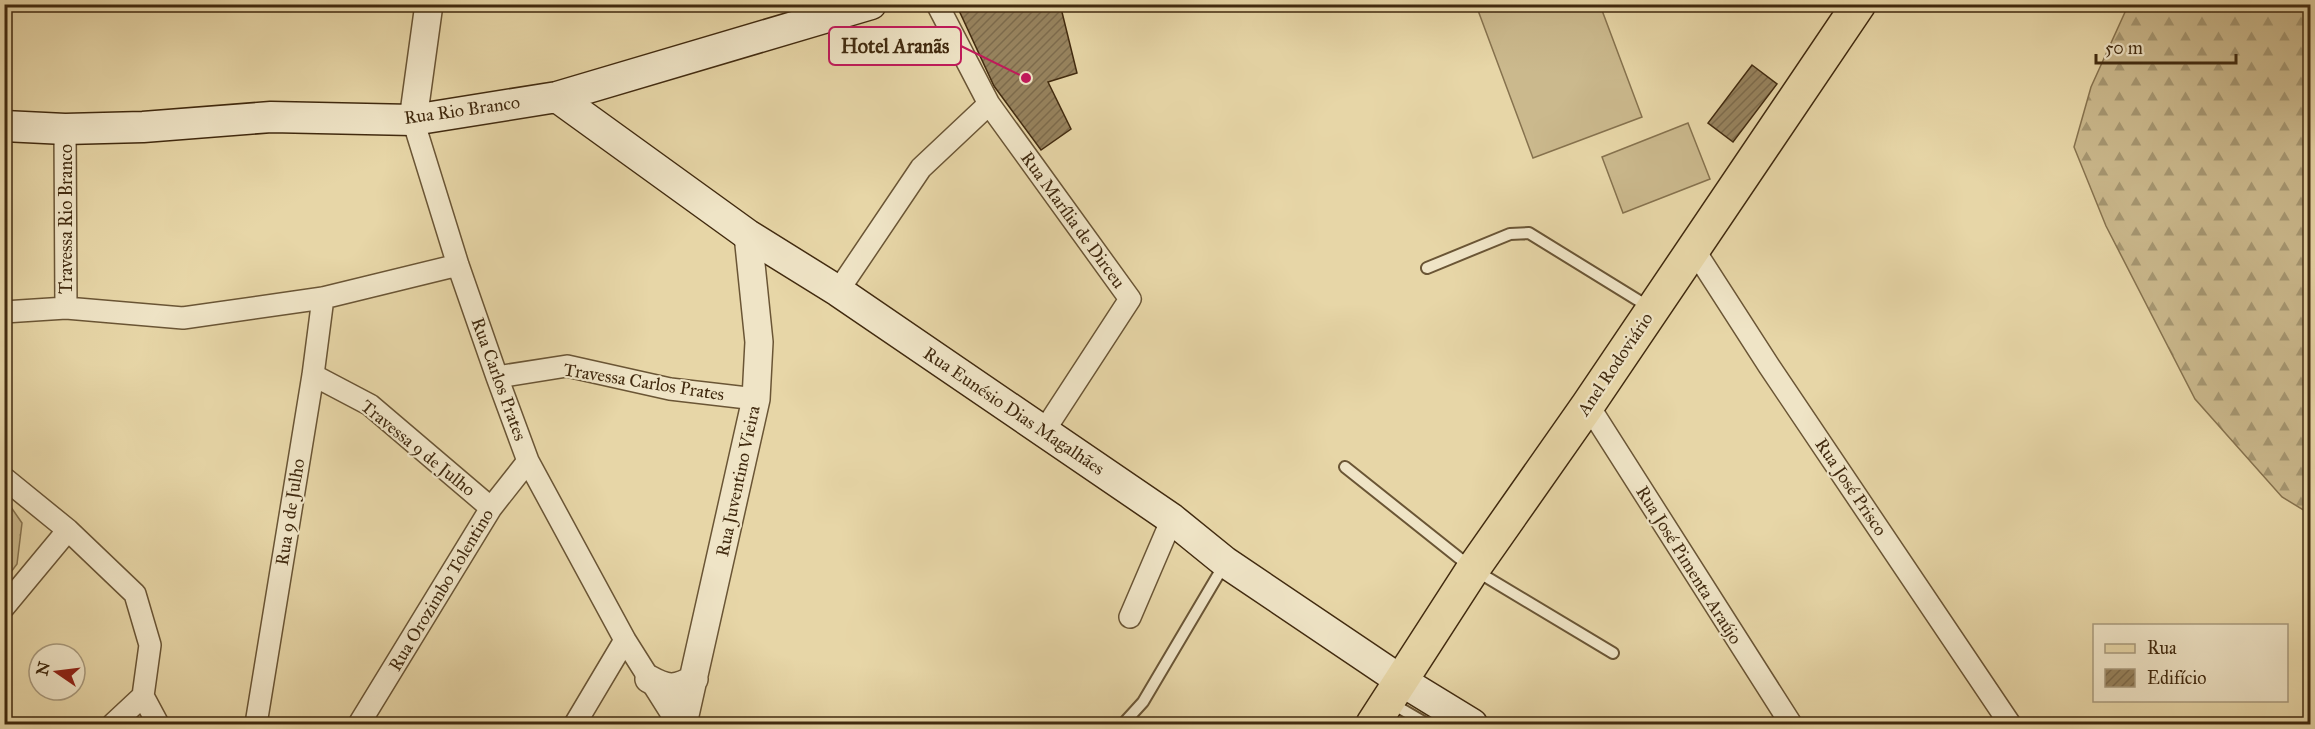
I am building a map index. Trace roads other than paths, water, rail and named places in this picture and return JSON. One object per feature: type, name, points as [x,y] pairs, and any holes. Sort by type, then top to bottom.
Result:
[{"type":"main road","name":"Rua Rio Branco","points":[[4,126],[65,129],[143,127],[271,117],[413,120],[557,97],[871,4]]},
{"type":"main road","name":"Anel Rodoviário","points":[[1397,709],[1473,569],[1588,405],[1859,4]]},
{"type":"main road","name":"Rua Eunésio Dias Magalhães","points":[[557,97],[748,235],[838,291],[1172,519],[1397,709],[1472,724]]},
{"type":"street","name":"Rua Carlos Prates","points":[[429,4],[413,120],[458,265],[528,460],[625,640],[678,724]]},
{"type":"street","name":"Rua Marília de Dirceu","points":[[937,4],[989,104],[1130,299],[1044,431]]},
{"type":"street","points":[[838,291],[921,168],[989,104]]},
{"type":"street","name":"Travessa Rio Branco","points":[[65,129],[66,308]]},
{"type":"street","name":"Rua Juventino Vieira","points":[[683,724],[756,399],[759,342],[748,235]]},
{"type":"street","name":"Rua José Prisco","points":[[1693,248],[1769,366],[2010,724]]},
{"type":"street","points":[[4,312],[66,308],[183,318],[323,298],[458,265]]},
{"type":"street","name":"Rua 9 de Julho","points":[[256,724],[313,375],[323,298]]},
{"type":"street","name":"Travessa Carlos Prates","points":[[497,377],[567,366],[670,389],[756,399]]},
{"type":"street","name":"Travessa 9 de Julho","points":[[313,375],[370,405],[491,508]]},
{"type":"street","name":"Rua José Pimenta Araújo","points":[[1588,405],[1791,724]]},
{"type":"street","name":"Rua Orozimbo Tolentino","points":[[359,724],[491,508],[528,460]]},
{"type":"street","points":[[4,478],[68,530],[135,594],[150,645],[144,696],[158,724]]},
{"type":"street","points":[[1130,617],[1172,519]]},
{"type":"street","points":[[4,607],[68,530]]},
{"type":"street","points":[[575,724],[625,640]]},
{"type":"street","points":[[649,679],[663,687],[680,687],[694,679]]},
{"type":"street","points":[[113,724],[144,696]]},
{"type":"lane","points":[[1428,268],[1510,234],[1529,233],[1652,309]]},
{"type":"lane","points":[[1345,467],[1473,569],[1613,653]]},
{"type":"lane","points":[[1124,724],[1143,702],[1225,562]]},
{"type":"lane","points":[[1397,709],[1427,724]]},
{"type":"place","name":"Hotel Aranãs","points":[[1026,78]]}]
